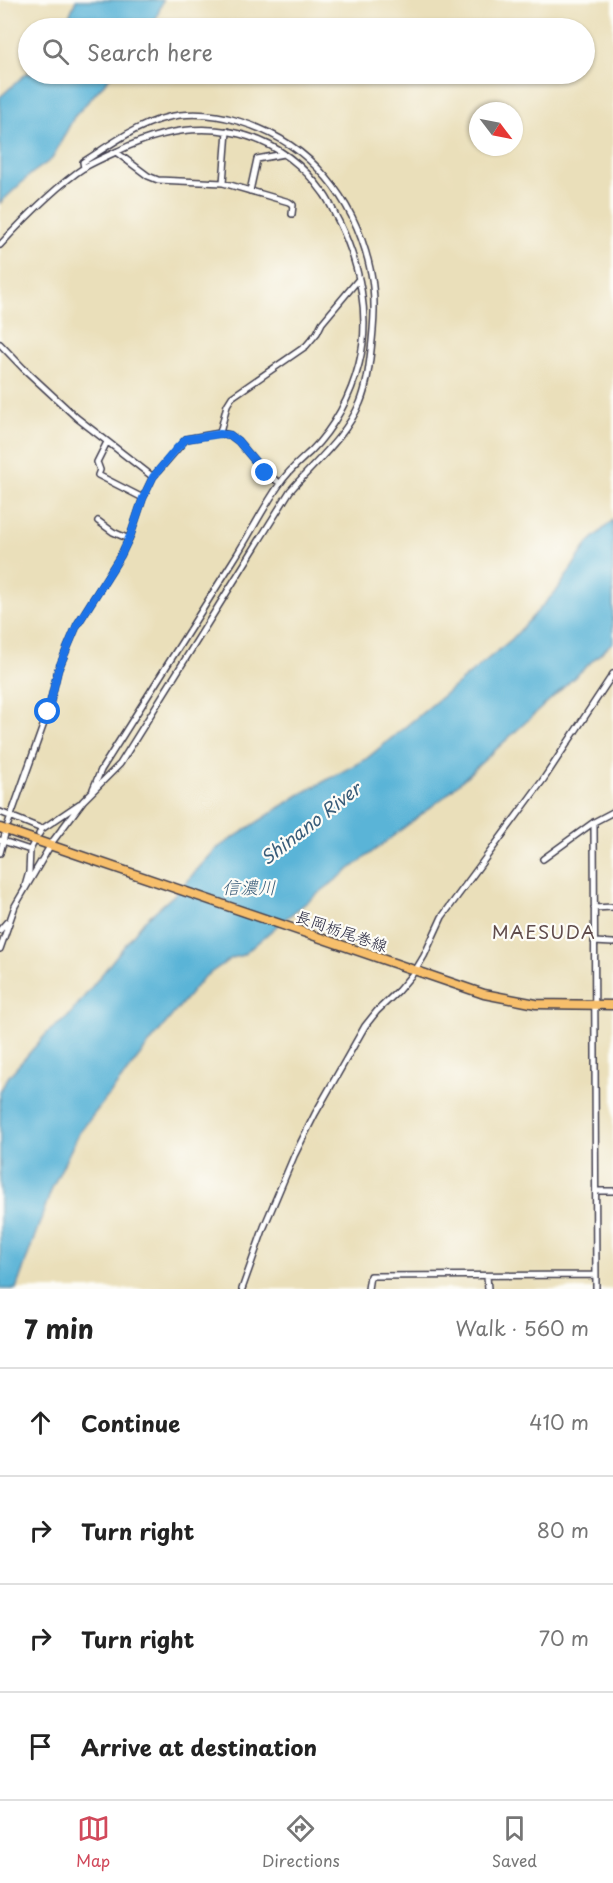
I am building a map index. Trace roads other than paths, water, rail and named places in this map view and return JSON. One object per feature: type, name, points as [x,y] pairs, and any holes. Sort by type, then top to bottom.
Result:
[{"type":"main road","name":"長岡栃尾巻線","points":[[4,829],[465,988],[508,1000],[536,1004],[613,1005]]},
{"type":"street","points":[[0,812],[40,832],[83,801],[120,764],[290,491],[343,434],[351,422],[364,392],[369,363],[375,310],[371,273],[365,252],[357,230],[329,179],[290,143],[246,123],[214,115],[167,117],[138,127],[83,162],[84,168]]},
{"type":"street","points":[[0,245],[43,203],[84,168],[150,138],[184,130],[227,131],[244,135],[285,154],[312,179],[327,197],[353,256],[362,294],[364,333],[359,364],[343,408],[312,450],[292,467],[280,483],[101,770],[91,794]]},
{"type":"street","points":[[223,183],[227,131]]},
{"type":"street","points":[[116,152],[148,176],[158,180],[223,183],[289,202],[293,205],[292,214]]},
{"type":"street","points":[[250,191],[257,159],[285,154]]},
{"type":"street","points":[[220,434],[227,405],[232,397],[306,346],[358,280]]},
{"type":"street","points":[[0,344],[22,368],[77,418],[153,477]]},
{"type":"street","points":[[0,853],[4,829],[12,816],[48,712],[58,670],[83,615],[129,539],[153,477],[186,439],[220,434],[230,435],[238,441],[265,473],[280,483]]},
{"type":"street","points":[[107,442],[97,462],[100,470],[98,476],[143,498]]},
{"type":"street","points":[[98,521],[113,532],[129,539]]},
{"type":"street","points":[[242,1289],[278,1190],[315,1113],[365,1026],[398,991],[411,970],[424,956],[442,917],[543,780],[613,674]]},
{"type":"street","points":[[0,930],[83,801]]},
{"type":"street","points":[[543,859],[594,822],[613,812]]},
{"type":"street","points":[[594,822],[596,1289]]},
{"type":"street","points":[[1,841],[31,847],[29,872],[23,894]]},
{"type":"street","points":[[594,908],[613,907]]},
{"type":"street","points":[[0,949],[9,918]]},
{"type":"street","points":[[594,942],[613,943]]},
{"type":"street","points":[[596,1191],[613,1191]]},
{"type":"street","points":[[368,1289],[370,1276],[596,1275]]},
{"type":"street","points":[[487,1276],[488,1289]]},
{"type":"water","points":[[76,0],[163,0],[156,18],[68,18]]},
{"type":"water","points":[[18,81],[18,84],[104,84],[74,117],[52,159],[31,174],[0,203],[0,97]]},
{"type":"water","name":"信濃川","points":[[613,520],[613,642],[444,797],[285,919],[243,955],[232,958],[203,978],[79,1133],[52,1188],[16,1289],[0,1289],[0,1091],[9,1076],[48,1032],[68,1017],[144,921],[174,895],[216,849],[299,795],[366,759],[512,639],[558,589],[588,543]]},
{"type":"district","name":"MAESUDA","points":[[544,931]]},
{"type":"water label","name":"Shinano River","points":[[310,823]]}]
